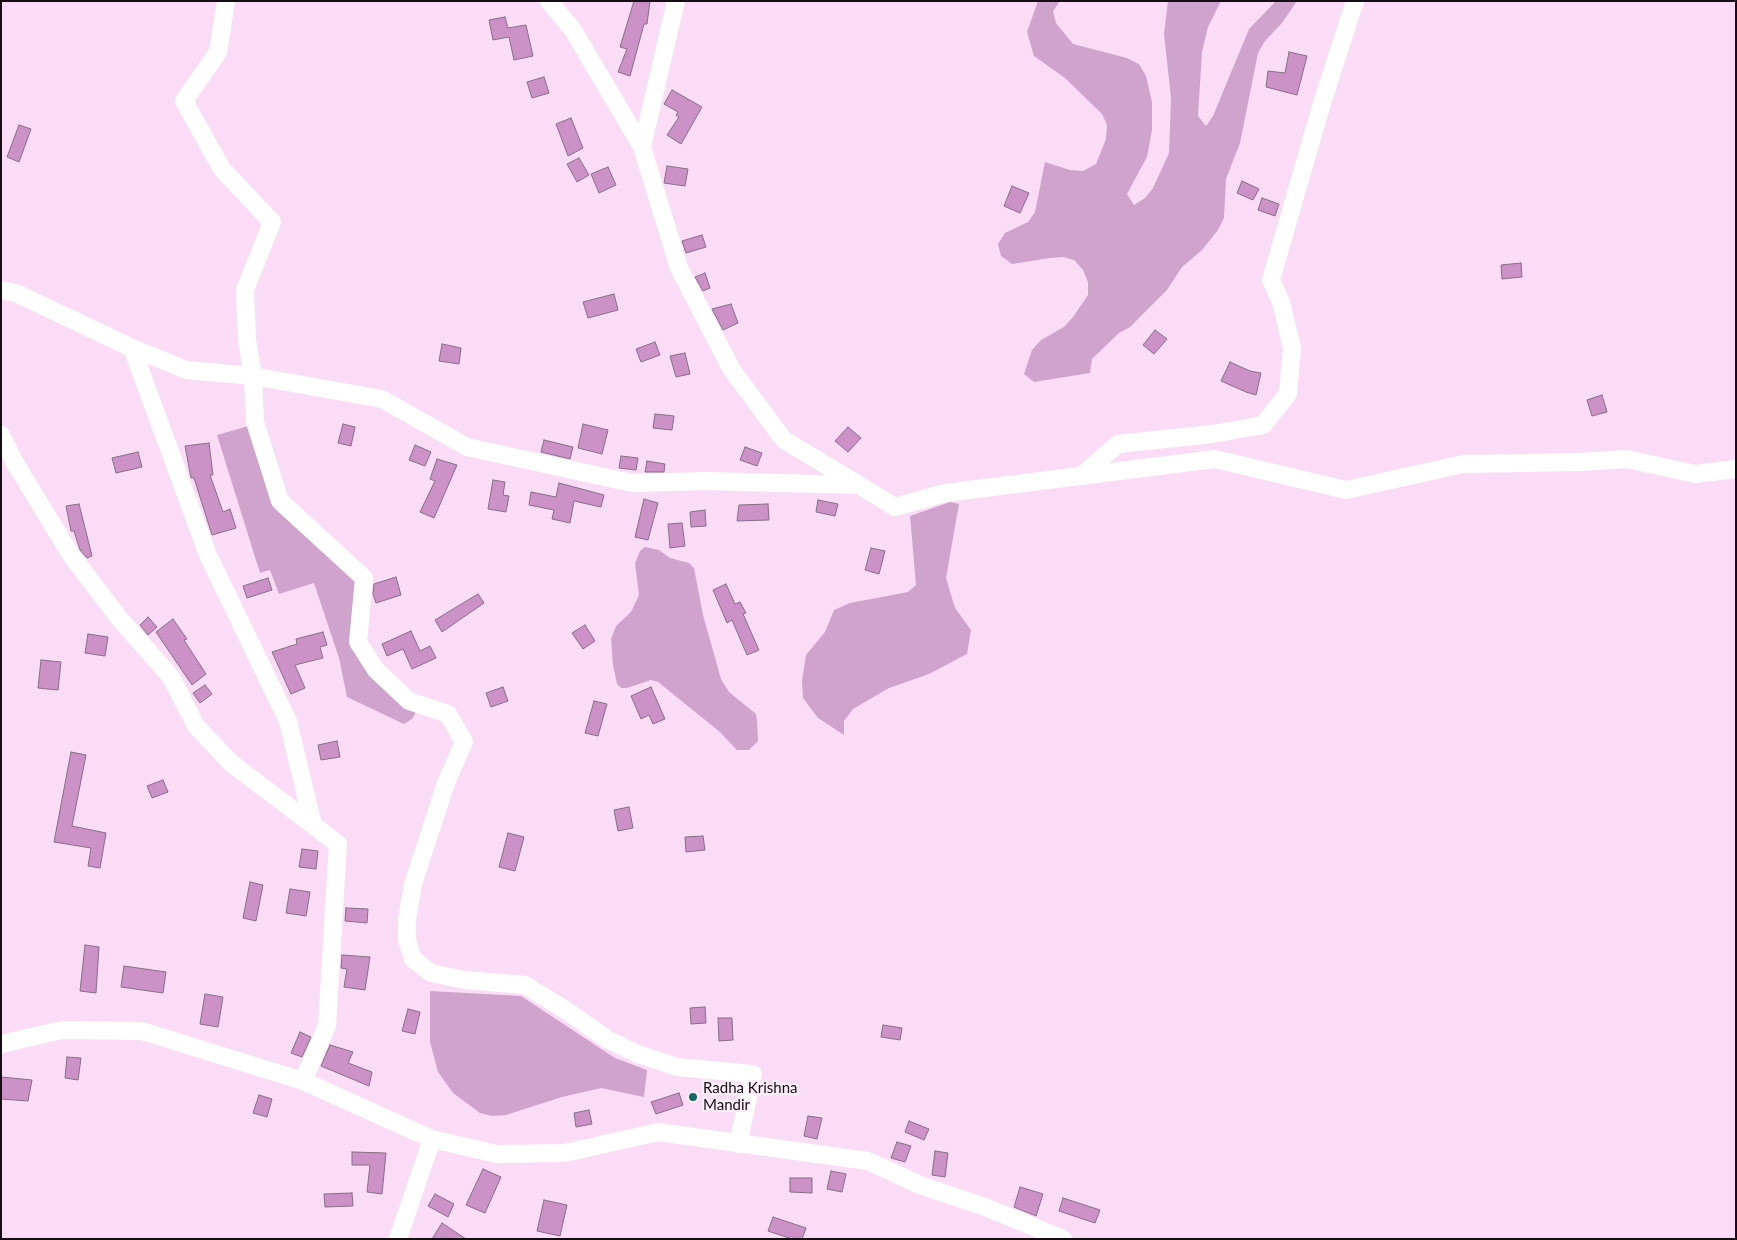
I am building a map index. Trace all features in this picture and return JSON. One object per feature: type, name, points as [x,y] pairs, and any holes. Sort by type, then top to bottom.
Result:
[{"type":"street","points":[[226,1],[218,52],[184,101],[222,169],[272,222],[245,290],[247,340],[254,376],[255,422],[280,501],[364,578],[358,642],[376,670],[409,701],[448,714],[464,742],[446,783],[413,884],[407,920],[407,940],[413,959],[431,973],[464,980],[525,985],[607,1039],[661,1062],[677,1067],[753,1074],[738,1144]]},
{"type":"street","points":[[549,1],[573,30],[642,147],[679,268],[732,370],[784,440],[895,507],[945,493],[1215,458],[1346,490],[1463,464],[1581,462],[1627,459],[1694,474],[1736,469]]},
{"type":"street","points":[[642,147],[676,1]]},
{"type":"street","points":[[1081,476],[1118,444],[1212,434],[1263,425],[1288,394],[1292,348],[1282,302],[1271,280],[1322,104],[1355,1]]},
{"type":"street","points":[[1,290],[24,297],[132,348],[187,370],[254,376],[382,398],[467,447],[632,483],[706,481],[859,485]]},
{"type":"street","points":[[132,348],[208,555],[288,721],[313,825]]},
{"type":"street","points":[[1,435],[16,464],[71,555],[119,618],[171,677],[196,726],[231,763],[338,844],[327,1026],[303,1081]]},
{"type":"street","points":[[1,1044],[62,1030],[142,1031],[303,1081],[432,1139],[497,1154],[565,1153],[658,1132],[868,1161],[920,1184],[985,1207],[1063,1239]]},
{"type":"street","points":[[398,1239],[432,1139]]},
{"type":"shaded area","points":[[1038,1],[1060,1],[1053,11],[1056,23],[1073,44],[1127,58],[1139,64],[1146,76],[1152,102],[1152,130],[1147,157],[1127,194],[1134,205],[1145,198],[1153,188],[1169,153],[1171,98],[1164,34],[1168,1],[1221,1],[1208,27],[1202,52],[1198,116],[1206,126],[1213,116],[1249,29],[1276,1],[1297,1],[1282,23],[1265,41],[1258,53],[1240,143],[1226,179],[1224,218],[1218,230],[1202,250],[1182,267],[1167,290],[1130,327],[1119,333],[1092,359],[1090,373],[1034,382],[1024,374],[1032,350],[1041,340],[1064,327],[1073,317],[1088,295],[1088,282],[1083,270],[1074,260],[1063,257],[1012,264],[1001,256],[998,244],[1005,233],[1028,222],[1035,212],[1045,162],[1070,170],[1083,171],[1096,164],[1106,139],[1107,125],[1102,114],[1065,78],[1034,56],[1027,32]]},
{"type":"shaded area","points":[[252,425],[277,503],[357,580],[350,635],[369,671],[416,712],[412,719],[404,724],[347,697],[339,658],[314,583],[279,594],[270,570],[260,573],[217,435]]},
{"type":"shaded area","points":[[950,502],[959,504],[946,578],[955,608],[971,630],[967,654],[929,674],[889,688],[853,709],[844,721],[844,735],[818,718],[803,698],[802,681],[806,655],[825,632],[834,610],[850,603],[908,592],[916,585],[910,516]]},
{"type":"shaded area","points":[[645,547],[659,550],[670,558],[689,563],[694,568],[703,615],[721,679],[729,692],[756,714],[758,741],[749,750],[737,750],[720,732],[658,682],[651,680],[627,688],[621,688],[617,684],[611,639],[616,626],[631,612],[639,595],[635,563],[640,551]]},
{"type":"shaded area","points":[[430,991],[521,996],[615,1058],[647,1070],[644,1097],[601,1088],[562,1097],[506,1115],[492,1116],[480,1113],[453,1093],[438,1072],[430,1042]]},
{"type":"building","points":[[634,1],[650,1],[647,24],[644,24],[630,76],[618,72],[627,49],[620,47]]},
{"type":"building","points":[[505,17],[508,28],[526,25],[533,56],[514,60],[509,37],[493,40],[489,20]]},
{"type":"building","points":[[1289,52],[1307,56],[1297,95],[1266,87],[1268,71],[1285,73]]},
{"type":"building","points":[[544,77],[549,93],[532,98],[527,82]]},
{"type":"building","points":[[672,90],[702,107],[681,144],[667,135],[679,117],[676,115],[678,112],[664,104]]},
{"type":"building","points":[[571,118],[583,148],[568,156],[556,124]]},
{"type":"building","points":[[19,125],[31,129],[19,162],[7,157]]},
{"type":"building","points":[[579,158],[589,175],[577,182],[567,164]]},
{"type":"building","points":[[667,166],[688,169],[685,186],[664,183]]},
{"type":"building","points":[[608,167],[616,185],[599,193],[591,174]]},
{"type":"building","points":[[1242,181],[1259,189],[1253,200],[1237,193]]},
{"type":"building","points":[[1012,186],[1029,193],[1020,213],[1004,206]]},
{"type":"building","points":[[1262,198],[1279,204],[1275,216],[1258,210]]},
{"type":"building","points":[[702,235],[706,247],[686,253],[682,241]]},
{"type":"building","points":[[1521,263],[1522,277],[1502,279],[1501,265]]},
{"type":"building","points":[[705,273],[710,288],[703,291],[695,277]]},
{"type":"building","points":[[614,294],[618,310],[588,318],[583,302]]},
{"type":"building","points":[[731,304],[738,323],[723,330],[712,309]]},
{"type":"building","points":[[1155,330],[1167,339],[1154,354],[1143,345]]},
{"type":"building","points":[[655,342],[660,355],[641,362],[636,349]]},
{"type":"building","points":[[442,344],[461,348],[459,364],[439,361]]},
{"type":"building","points":[[685,353],[690,374],[676,377],[670,356]]},
{"type":"building","points":[[1230,362],[1250,371],[1261,373],[1256,395],[1221,381]]},
{"type":"building","points":[[1602,395],[1607,412],[1592,416],[1587,400]]},
{"type":"building","points":[[655,414],[674,416],[672,430],[653,428]]},
{"type":"building","points":[[343,424],[355,427],[351,446],[338,443]]},
{"type":"building","points":[[583,424],[608,430],[602,454],[578,448]]},
{"type":"building","points":[[848,427],[861,438],[848,452],[835,441]]},
{"type":"building","points":[[544,440],[573,447],[570,459],[541,452]]},
{"type":"building","points":[[209,443],[213,475],[210,475],[223,512],[230,509],[236,528],[212,535],[194,478],[191,478],[185,446]]},
{"type":"building","points":[[415,445],[431,452],[425,466],[409,460]]},
{"type":"building","points":[[745,447],[762,453],[757,466],[740,460]]},
{"type":"building","points":[[138,452],[142,467],[116,473],[112,458]]},
{"type":"building","points":[[621,456],[638,458],[636,470],[619,468]]},
{"type":"building","points":[[437,459],[457,465],[434,518],[420,512],[435,481],[430,479]]},
{"type":"building","points":[[647,461],[665,464],[664,472],[645,472]]},
{"type":"building","points":[[493,480],[505,482],[503,495],[509,496],[506,512],[488,509]]},
{"type":"building","points":[[559,483],[604,495],[601,507],[574,501],[570,523],[552,519],[554,510],[529,505],[531,492],[556,497]]},
{"type":"building","points":[[644,499],[658,503],[648,540],[635,537]]},
{"type":"building","points":[[818,500],[838,504],[835,516],[816,512]]},
{"type":"building","points":[[79,504],[92,556],[87,558],[80,550],[74,531],[71,531],[66,506]]},
{"type":"building","points":[[768,504],[769,520],[737,521],[739,505]]},
{"type":"building","points":[[705,510],[706,526],[691,527],[690,512]]},
{"type":"building","points":[[682,523],[685,546],[670,548],[668,524]]},
{"type":"building","points":[[871,548],[885,551],[879,574],[865,570]]},
{"type":"building","points":[[396,577],[401,595],[376,603],[373,594],[374,584]]},
{"type":"building","points":[[268,578],[272,590],[247,598],[243,586]]},
{"type":"building","points":[[726,584],[735,604],[740,602],[746,613],[743,614],[759,650],[747,655],[732,620],[727,623],[713,590]]},
{"type":"building","points":[[478,594],[484,603],[442,632],[435,620]]},
{"type":"building","points":[[148,617],[157,627],[148,635],[140,625]]},
{"type":"building","points":[[173,619],[187,639],[184,640],[206,674],[192,685],[156,632]]},
{"type":"building","points":[[585,625],[595,641],[583,649],[572,633]]},
{"type":"building","points":[[411,631],[420,651],[430,646],[436,658],[412,669],[403,649],[387,656],[382,644]]},
{"type":"building","points":[[323,632],[327,645],[320,647],[323,658],[295,665],[305,688],[291,694],[272,652],[297,644],[296,639]]},
{"type":"building","points":[[88,634],[108,637],[105,656],[85,653]]},
{"type":"building","points":[[41,660],[61,662],[58,690],[38,688]]},
{"type":"building","points":[[205,685],[212,694],[200,703],[193,693]]},
{"type":"building","points":[[503,687],[508,701],[491,707],[486,693]]},
{"type":"building","points":[[651,687],[665,719],[653,724],[649,715],[641,719],[631,696]]},
{"type":"building","points":[[594,701],[607,704],[598,736],[585,733]]},
{"type":"building","points":[[337,741],[340,757],[321,760],[318,745]]},
{"type":"building","points":[[71,752],[86,755],[72,826],[106,833],[100,868],[88,866],[91,848],[54,842]]},
{"type":"building","points":[[163,780],[168,792],[152,798],[147,786]]},
{"type":"building","points":[[629,807],[633,828],[618,831],[614,810]]},
{"type":"building","points":[[508,833],[524,837],[515,871],[499,867]]},
{"type":"building","points":[[703,836],[705,850],[686,852],[685,837]]},
{"type":"building","points":[[302,849],[318,851],[316,869],[299,867]]},
{"type":"building","points":[[250,882],[263,885],[256,921],[243,918]]},
{"type":"building","points":[[290,889],[310,892],[306,916],[286,913]]},
{"type":"building","points":[[346,908],[368,909],[367,923],[345,921]]},
{"type":"building","points":[[85,945],[99,947],[96,993],[80,991]]},
{"type":"building","points":[[342,955],[370,957],[365,990],[344,987],[347,969],[341,968]]},
{"type":"building","points":[[124,966],[166,972],[163,993],[121,987]]},
{"type":"building","points":[[205,994],[223,997],[218,1027],[200,1024]]},
{"type":"building","points":[[705,1007],[706,1023],[691,1024],[690,1008]]},
{"type":"building","points":[[408,1009],[420,1012],[415,1034],[402,1031]]},
{"type":"building","points":[[718,1018],[732,1018],[733,1040],[719,1041]]},
{"type":"building","points":[[883,1025],[902,1028],[900,1040],[881,1037]]},
{"type":"building","points":[[300,1032],[311,1037],[302,1057],[291,1053]]},
{"type":"building","points":[[330,1045],[353,1052],[348,1063],[372,1072],[369,1086],[321,1066]]},
{"type":"building","points":[[67,1057],[81,1058],[78,1080],[65,1078]]},
{"type":"building","points":[[1,1077],[32,1080],[28,1101],[1,1099]]},
{"type":"building","points":[[679,1093],[683,1105],[656,1114],[651,1102]]},
{"type":"building","points":[[259,1095],[272,1099],[267,1117],[253,1113]]},
{"type":"building","points":[[589,1110],[592,1124],[576,1127],[574,1113]]},
{"type":"building","points":[[808,1116],[822,1118],[817,1139],[804,1136]]},
{"type":"building","points":[[909,1121],[929,1129],[924,1140],[905,1132]]},
{"type":"building","points":[[897,1142],[911,1146],[905,1162],[891,1158]]},
{"type":"building","points":[[935,1151],[948,1153],[945,1177],[932,1175]]},
{"type":"building","points":[[352,1152],[386,1153],[382,1194],[367,1192],[370,1165],[352,1165]]},
{"type":"building","points":[[483,1169],[501,1177],[485,1213],[466,1205]]},
{"type":"building","points":[[831,1171],[846,1174],[842,1192],[827,1189]]},
{"type":"building","points":[[790,1178],[812,1178],[812,1193],[790,1192]]},
{"type":"building","points":[[1020,1187],[1043,1194],[1036,1216],[1014,1207]]},
{"type":"building","points":[[352,1193],[353,1206],[325,1207],[324,1194]]},
{"type":"building","points":[[435,1194],[454,1204],[448,1217],[428,1206]]},
{"type":"building","points":[[1063,1198],[1100,1210],[1095,1223],[1059,1211]]},
{"type":"building","points":[[544,1200],[567,1205],[560,1236],[537,1231]]},
{"type":"building","points":[[773,1217],[806,1228],[802,1239],[792,1239],[768,1231]]},
{"type":"building","points":[[442,1223],[466,1239],[432,1239]]},
{"type":"place","name":"Radha Krishna Mandir","points":[[693,1097]]}]
